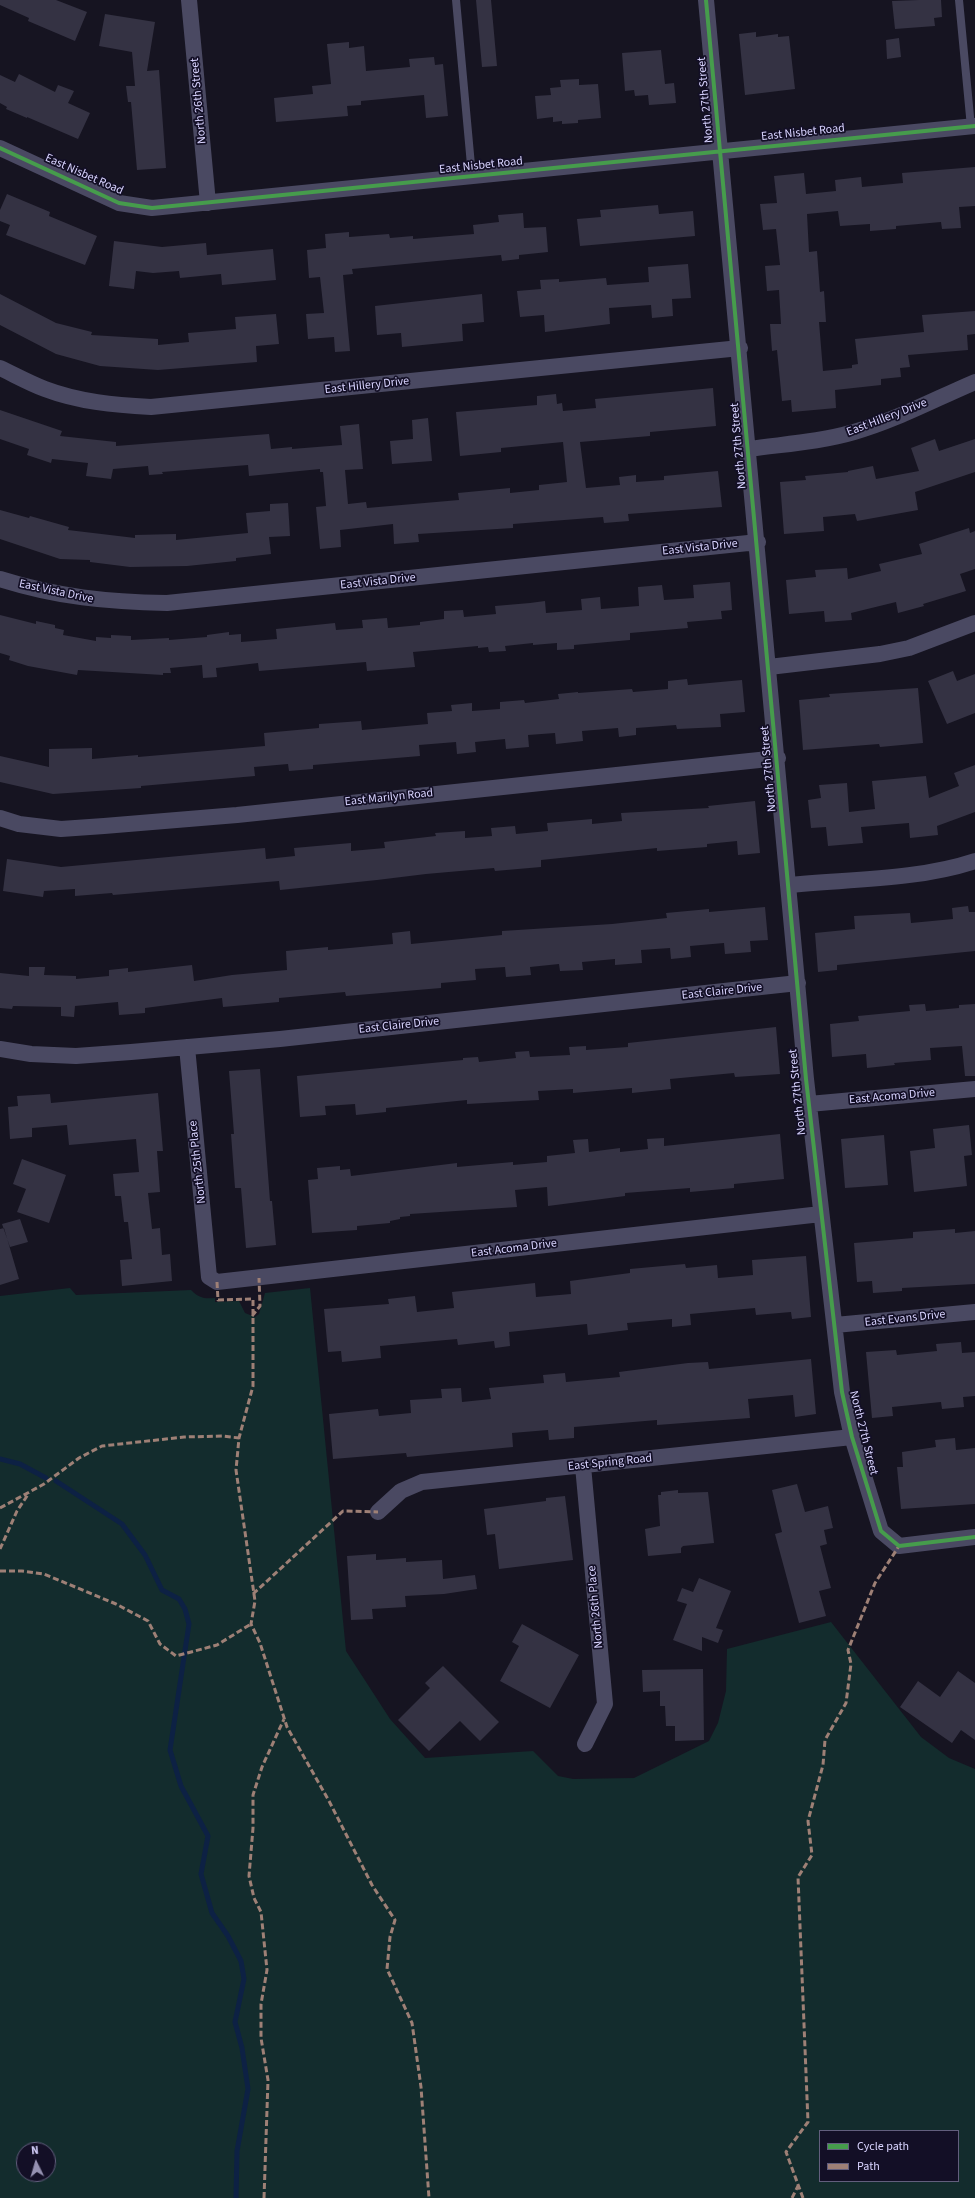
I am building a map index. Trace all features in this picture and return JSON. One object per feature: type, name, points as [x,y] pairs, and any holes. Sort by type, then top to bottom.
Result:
[{"type":"street","name":"North 26th Street","points":[[190,0],[208,203]]},
{"type":"street","name":"North 27th Street","points":[[706,0],[740,348],[809,1104],[842,1392],[852,1437],[881,1532],[899,1546],[975,1537]]},
{"type":"street","name":"East Nisbet Road","points":[[0,148],[119,203],[152,208],[973,127]]},
{"type":"street","name":"East Hillery Drive","points":[[0,368],[44,389],[78,399],[112,405],[151,407],[740,348]]},
{"type":"street","name":"East Hillery Drive","points":[[749,449],[818,440],[854,432],[891,419],[975,382]]},
{"type":"street","name":"East Vista Drive","points":[[0,579],[31,589],[70,597],[116,602],[167,603],[758,542]]},
{"type":"street","points":[[769,667],[880,654],[909,648],[975,622]]},
{"type":"street","name":"East Marilyn Road","points":[[0,818],[19,824],[61,829],[104,826],[245,814],[778,758]]},
{"type":"street","points":[[788,885],[904,875],[933,871],[975,861]]},
{"type":"street","name":"East Claire Drive","points":[[0,1049],[31,1054],[76,1056],[187,1047],[288,1038],[798,983]]},
{"type":"street","name":"North 25th Place","points":[[187,1047],[209,1277]]},
{"type":"street","name":"East Acoma Drive","points":[[809,1104],[975,1089]]},
{"type":"street","name":"East Acoma Drive","points":[[209,1277],[217,1282],[259,1278],[821,1214]]},
{"type":"street","name":"East Evans Drive","points":[[835,1325],[975,1312]]},
{"type":"street","name":"East Spring Road","points":[[378,1512],[401,1491],[422,1482],[852,1437]]},
{"type":"street","name":"North 26th Place","points":[[583,1466],[605,1704],[585,1744]]},
{"type":"lane","points":[[456,0],[472,176]]},
{"type":"lane","points":[[959,0],[973,127]]},
{"type":"green space","points":[[70,1288],[76,1295],[191,1290],[202,1297],[215,1298],[215,1302],[239,1301],[245,1313],[255,1317],[259,1314],[265,1293],[310,1288],[346,1651],[390,1719],[425,1758],[533,1751],[558,1776],[573,1779],[634,1778],[709,1741],[718,1723],[726,1691],[727,1649],[831,1622],[921,1737],[949,1758],[975,1769],[975,2198],[0,2198],[0,1296]]},
{"type":"building","points":[[0,0],[56,0],[87,12],[75,41],[28,21],[29,18],[0,5]]},
{"type":"building","points":[[476,0],[491,0],[497,66],[482,67]]},
{"type":"building","points":[[941,0],[942,17],[934,18],[935,26],[895,29],[892,1]]},
{"type":"building","points":[[105,14],[155,22],[147,71],[159,70],[166,168],[137,170],[131,102],[128,102],[126,86],[135,86],[132,52],[99,46]]},
{"type":"building","points":[[756,32],[756,37],[778,34],[778,37],[789,36],[795,89],[745,95],[739,34]]},
{"type":"building","points":[[899,38],[901,57],[887,59],[886,40]]},
{"type":"building","points":[[349,42],[349,48],[364,46],[366,71],[410,67],[409,59],[434,57],[435,65],[443,64],[448,116],[426,118],[424,95],[361,101],[361,105],[347,106],[348,116],[276,122],[274,98],[313,94],[312,86],[331,84],[327,44]]},
{"type":"building","points":[[661,50],[665,84],[674,83],[676,103],[649,105],[648,95],[635,96],[634,90],[625,91],[622,53]]},
{"type":"building","points":[[19,74],[55,92],[58,85],[74,91],[68,103],[90,113],[78,139],[6,109],[7,107],[0,103],[0,75],[15,82]]},
{"type":"building","points":[[579,79],[579,85],[598,84],[601,118],[578,120],[578,123],[562,124],[562,121],[553,122],[553,117],[537,119],[535,96],[551,95],[550,88],[561,87],[560,80]]},
{"type":"building","points":[[975,167],[975,206],[959,207],[961,228],[942,229],[941,222],[896,226],[896,229],[870,231],[870,224],[840,226],[838,211],[807,214],[809,252],[817,251],[820,292],[824,291],[826,322],[819,322],[823,371],[852,368],[852,365],[858,364],[855,339],[924,332],[922,315],[975,311],[975,334],[967,335],[968,350],[908,355],[910,367],[900,368],[901,377],[881,379],[881,385],[835,390],[836,408],[792,412],[791,400],[782,401],[777,350],[772,351],[770,324],[781,324],[779,290],[767,291],[765,266],[780,265],[776,229],[763,230],[760,204],[777,203],[774,176],[804,173],[806,194],[836,191],[835,180],[861,177],[862,187],[903,183],[902,173]]},
{"type":"building","points":[[7,194],[50,212],[49,216],[97,236],[85,265],[6,235],[10,225],[0,221],[0,210]]},
{"type":"building","points":[[658,205],[659,214],[693,211],[695,236],[580,246],[577,219],[601,217],[600,210]]},
{"type":"building","points":[[523,213],[524,228],[546,227],[548,252],[519,255],[519,259],[502,261],[501,255],[352,269],[353,274],[343,275],[350,351],[335,352],[334,337],[308,339],[306,314],[324,313],[320,277],[309,278],[307,250],[326,248],[325,234],[349,232],[349,237],[389,234],[390,238],[413,236],[413,239],[474,234],[473,225],[499,222],[498,215]]},
{"type":"building","points":[[114,241],[162,247],[206,243],[207,255],[273,249],[276,280],[222,285],[221,274],[180,278],[179,271],[153,273],[136,271],[134,289],[109,286]]},
{"type":"building","points":[[688,264],[691,298],[672,299],[673,316],[652,318],[651,305],[609,308],[610,324],[545,332],[544,315],[520,317],[517,291],[541,289],[540,280],[559,279],[559,282],[606,278],[607,285],[649,282],[648,267]]},
{"type":"building","points":[[0,294],[56,323],[92,332],[91,335],[158,339],[158,345],[189,342],[188,333],[236,329],[235,317],[276,314],[279,344],[256,346],[257,362],[158,370],[100,366],[56,354],[0,325]]},
{"type":"building","points":[[482,294],[484,322],[462,324],[463,341],[402,347],[401,333],[377,335],[375,306]]},
{"type":"building","points":[[713,388],[716,426],[650,432],[650,436],[580,442],[586,488],[620,485],[619,477],[636,475],[636,482],[664,480],[664,476],[718,471],[722,507],[628,514],[629,521],[604,523],[603,517],[513,524],[513,528],[418,534],[419,542],[394,544],[393,524],[340,530],[341,547],[320,549],[316,507],[326,506],[323,472],[320,472],[320,469],[249,476],[248,465],[162,472],[163,474],[149,475],[148,466],[113,469],[111,479],[86,476],[88,463],[52,459],[51,463],[27,455],[29,449],[0,439],[0,410],[62,431],[60,436],[116,442],[116,446],[269,434],[271,449],[342,445],[340,426],[359,424],[363,469],[345,470],[348,504],[366,502],[367,508],[459,500],[458,493],[510,488],[510,493],[539,490],[539,485],[567,482],[563,442],[501,448],[501,452],[460,456],[456,412],[537,405],[537,396],[556,394],[557,404],[562,403],[563,411],[596,408],[595,399]]},
{"type":"building","points":[[428,418],[432,461],[392,464],[390,441],[413,439],[412,420]]},
{"type":"building","points":[[935,439],[939,451],[975,439],[975,472],[915,492],[918,510],[857,521],[855,514],[823,517],[824,531],[784,534],[780,482],[806,480],[805,476],[848,472],[873,466],[876,479],[919,471],[911,448]]},
{"type":"building","points":[[288,503],[290,536],[269,537],[271,554],[236,558],[236,561],[187,566],[130,567],[90,562],[90,560],[60,559],[0,539],[0,510],[29,518],[30,516],[69,527],[68,530],[135,538],[135,535],[176,534],[176,540],[248,533],[246,513],[270,511],[270,504]]},
{"type":"building","points":[[969,528],[970,533],[975,531],[975,569],[960,574],[966,591],[923,604],[924,606],[898,613],[896,602],[851,613],[852,620],[825,622],[824,611],[789,614],[786,580],[816,577],[815,570],[847,568],[848,579],[881,571],[879,564],[922,554],[919,544]]},
{"type":"building","points":[[730,582],[732,610],[721,611],[722,619],[687,622],[688,628],[630,633],[630,640],[574,645],[574,649],[557,650],[557,643],[533,645],[533,643],[505,646],[506,651],[489,652],[488,647],[478,648],[478,646],[413,652],[415,667],[367,671],[366,662],[259,671],[258,663],[216,668],[217,677],[203,678],[202,665],[170,668],[171,673],[163,673],[163,675],[78,670],[77,675],[28,666],[9,660],[10,656],[0,653],[0,615],[36,624],[36,621],[55,625],[55,628],[64,630],[63,635],[96,641],[96,637],[111,638],[111,635],[131,636],[131,640],[169,638],[169,640],[207,637],[207,635],[229,632],[229,635],[241,634],[241,642],[277,639],[276,629],[335,623],[336,630],[363,628],[362,620],[387,618],[388,628],[420,625],[420,622],[444,619],[444,611],[463,610],[464,617],[496,614],[495,606],[545,601],[546,613],[582,610],[581,599],[600,597],[601,609],[639,606],[638,587],[662,585],[664,600],[694,598],[693,585]]},
{"type":"building","points":[[953,671],[957,681],[975,674],[975,713],[947,724],[928,681]]},
{"type":"building","points":[[687,679],[688,685],[742,680],[745,712],[720,714],[721,727],[677,729],[676,725],[636,728],[636,735],[619,737],[618,728],[582,731],[583,741],[556,744],[555,733],[528,735],[529,747],[506,749],[505,739],[475,742],[476,752],[457,754],[456,742],[419,745],[420,756],[313,765],[313,769],[289,771],[288,764],[254,767],[255,776],[141,786],[141,788],[53,794],[0,782],[0,756],[49,767],[49,749],[92,748],[92,759],[138,755],[138,757],[265,746],[264,733],[319,728],[319,724],[361,721],[362,730],[428,724],[427,713],[452,711],[451,705],[472,703],[472,711],[500,709],[500,702],[524,700],[525,703],[559,699],[558,694],[578,692],[632,689],[633,692],[668,689],[668,681]]},
{"type":"building","points":[[918,688],[923,743],[880,747],[879,744],[803,750],[799,700],[830,697],[829,694]]},
{"type":"building","points":[[975,765],[975,812],[937,826],[938,835],[910,838],[909,823],[861,827],[863,843],[828,846],[826,827],[811,828],[808,800],[821,798],[819,785],[847,783],[849,812],[875,809],[872,781],[926,776],[929,798],[959,786],[954,773]]},
{"type":"building","points":[[755,801],[760,853],[738,855],[737,841],[707,844],[707,847],[657,851],[657,848],[541,860],[541,867],[495,871],[494,868],[280,890],[279,881],[113,895],[112,893],[75,896],[75,889],[44,891],[43,897],[3,891],[7,859],[61,867],[265,848],[266,859],[295,856],[294,848],[351,843],[351,851],[385,848],[384,842],[436,836],[435,833],[465,831],[465,838],[492,836],[491,828],[515,826],[516,834],[548,831],[547,823],[592,819],[592,824],[622,821],[621,813],[709,808],[708,806]]},
{"type":"building","points":[[968,906],[969,912],[975,912],[975,951],[837,965],[837,970],[818,972],[815,933],[855,929],[854,916],[910,913],[911,923],[953,919],[952,908]]},
{"type":"building","points":[[765,907],[768,940],[750,941],[751,952],[725,954],[724,943],[690,946],[691,957],[671,959],[670,948],[641,950],[642,963],[615,965],[615,959],[582,962],[583,970],[560,971],[559,964],[530,967],[531,975],[506,977],[505,967],[475,969],[476,980],[441,983],[441,988],[346,996],[345,992],[279,998],[279,1002],[223,1007],[222,998],[145,1008],[145,1013],[119,1015],[118,1002],[75,1006],[74,1017],[61,1016],[61,1007],[13,1006],[12,1009],[0,1008],[0,973],[29,976],[29,967],[45,967],[44,975],[76,976],[76,979],[109,976],[109,970],[128,968],[128,972],[192,965],[194,981],[232,975],[287,970],[286,951],[328,947],[328,950],[393,944],[392,933],[410,931],[411,944],[502,935],[502,931],[612,924],[667,918],[666,913],[709,909],[709,912]]},
{"type":"building","points":[[925,1004],[926,1011],[959,1008],[959,1005],[975,1004],[975,1076],[965,1076],[962,1046],[930,1048],[931,1060],[894,1063],[895,1065],[867,1068],[866,1054],[832,1057],[830,1024],[859,1021],[858,1016],[910,1011],[909,1005]]},
{"type":"building","points":[[776,1027],[780,1074],[735,1077],[734,1073],[670,1079],[671,1089],[632,1093],[632,1088],[573,1093],[573,1089],[538,1091],[539,1100],[467,1104],[467,1100],[386,1108],[386,1112],[356,1115],[355,1104],[325,1106],[326,1115],[300,1117],[297,1076],[463,1060],[463,1058],[478,1057],[479,1062],[516,1058],[515,1052],[529,1051],[530,1057],[570,1055],[569,1047],[586,1046],[586,1050],[628,1047],[628,1043]]},
{"type":"building","points":[[260,1069],[270,1201],[272,1201],[276,1245],[246,1248],[241,1188],[235,1188],[231,1134],[234,1134],[229,1071]]},
{"type":"building","points":[[158,1093],[163,1151],[157,1151],[160,1192],[148,1193],[152,1229],[160,1228],[162,1255],[170,1254],[172,1281],[122,1286],[120,1260],[132,1259],[128,1222],[124,1222],[121,1196],[115,1196],[113,1174],[139,1172],[136,1139],[69,1145],[67,1125],[32,1128],[32,1137],[10,1139],[8,1107],[18,1106],[17,1096],[50,1094],[51,1103]]},
{"type":"building","points":[[969,1125],[972,1155],[964,1156],[967,1186],[914,1192],[910,1151],[935,1148],[933,1129]]},
{"type":"building","points":[[780,1134],[784,1179],[734,1184],[734,1188],[690,1192],[690,1188],[625,1193],[625,1196],[548,1206],[547,1187],[515,1190],[517,1207],[410,1214],[410,1216],[400,1217],[400,1219],[390,1221],[390,1223],[357,1226],[357,1230],[312,1233],[308,1180],[318,1179],[317,1168],[340,1166],[340,1170],[350,1169],[351,1176],[457,1163],[457,1167],[513,1162],[513,1165],[547,1162],[547,1156],[575,1153],[573,1140],[588,1139],[589,1152],[620,1148],[620,1152],[648,1149],[647,1139],[664,1138],[664,1146]]},
{"type":"building","points":[[884,1135],[888,1185],[845,1188],[841,1139]]},
{"type":"building","points":[[22,1159],[66,1175],[49,1223],[17,1212],[26,1189],[13,1184]]},
{"type":"building","points":[[20,1219],[28,1242],[10,1247],[2,1224]]},
{"type":"building","points":[[4,1228],[19,1279],[0,1285],[0,1229]]},
{"type":"building","points":[[955,1229],[955,1233],[975,1231],[975,1284],[902,1288],[902,1291],[873,1293],[872,1281],[857,1282],[854,1243],[913,1238],[913,1232]]},
{"type":"building","points":[[806,1256],[811,1317],[792,1319],[791,1312],[756,1315],[755,1308],[690,1314],[691,1325],[672,1327],[672,1319],[627,1323],[628,1330],[588,1335],[587,1324],[509,1332],[510,1346],[495,1348],[494,1341],[458,1345],[457,1339],[380,1346],[381,1358],[342,1362],[341,1351],[328,1352],[324,1309],[389,1304],[388,1299],[415,1296],[417,1312],[454,1308],[452,1292],[535,1283],[536,1297],[571,1294],[570,1281],[630,1273],[630,1269],[685,1264],[686,1268],[717,1265],[718,1278],[753,1275],[752,1260]]},
{"type":"building","points":[[961,1342],[962,1353],[975,1352],[975,1396],[963,1397],[964,1407],[942,1409],[941,1402],[892,1407],[893,1416],[872,1418],[866,1352],[896,1350],[897,1355],[937,1351],[936,1344]]},
{"type":"building","points":[[811,1359],[816,1414],[795,1417],[793,1395],[748,1399],[750,1418],[657,1425],[657,1420],[574,1427],[574,1438],[549,1440],[548,1430],[512,1433],[513,1447],[407,1457],[406,1453],[333,1459],[329,1414],[378,1409],[379,1416],[411,1413],[410,1400],[442,1398],[441,1389],[461,1388],[462,1402],[491,1399],[489,1388],[544,1383],[543,1375],[565,1373],[566,1382],[620,1377],[619,1372],[688,1363],[708,1362],[709,1369]]},
{"type":"building","points":[[955,1438],[956,1450],[975,1448],[975,1504],[901,1509],[897,1467],[903,1467],[902,1452],[936,1447],[935,1440]]},
{"type":"building","points":[[797,1484],[805,1512],[828,1506],[833,1528],[824,1530],[827,1544],[820,1546],[831,1588],[819,1591],[826,1616],[799,1623],[775,1534],[782,1532],[772,1490]]},
{"type":"building","points":[[678,1490],[678,1493],[708,1492],[714,1543],[683,1546],[681,1548],[681,1553],[648,1556],[645,1529],[660,1526],[658,1495],[661,1495],[661,1492]]},
{"type":"building","points":[[565,1496],[573,1560],[499,1569],[495,1534],[487,1535],[484,1509],[546,1501],[546,1498]]},
{"type":"building","points":[[376,1554],[376,1560],[406,1558],[406,1562],[442,1560],[443,1579],[475,1575],[477,1589],[444,1594],[405,1596],[406,1607],[372,1609],[373,1619],[351,1620],[347,1556]]},
{"type":"building","points":[[699,1578],[731,1591],[716,1628],[723,1630],[718,1643],[702,1637],[702,1651],[673,1640],[687,1604],[677,1601],[682,1588],[693,1592]]},
{"type":"building","points":[[522,1624],[579,1655],[550,1708],[500,1681],[519,1646],[512,1642]]},
{"type":"building","points":[[443,1666],[499,1722],[480,1741],[460,1721],[429,1751],[398,1720],[430,1688],[425,1683]]},
{"type":"building","points":[[703,1669],[704,1740],[675,1741],[675,1726],[666,1726],[665,1706],[660,1706],[660,1691],[643,1692],[642,1670]]},
{"type":"building","points":[[958,1671],[975,1683],[975,1740],[961,1730],[952,1743],[900,1707],[918,1681],[940,1697]]},
{"type":"waterway","points":[[0,1459],[20,1464],[46,1478]]},
{"type":"waterway","points":[[56,1481],[122,1524],[145,1555],[162,1590],[179,1599],[185,1609],[189,1624],[170,1750],[181,1786],[208,1836],[201,1874],[212,1913],[228,1936],[241,1961],[244,1979],[235,2022],[242,2048],[248,2089],[237,2151],[236,2198]]},
{"type":"marked path","points":[[252,1316],[260,1306],[259,1278]]},
{"type":"marked path","points":[[217,1282],[218,1300],[253,1299],[253,1386],[239,1438],[236,1470],[255,1601],[251,1624],[260,1643],[287,1727],[329,1801],[372,1885],[395,1920],[390,1937],[387,1969],[412,2023],[421,2087],[429,2198]]},
{"type":"marked path","points":[[0,1508],[44,1484],[79,1458],[102,1446],[184,1437],[222,1436],[239,1438]]},
{"type":"marked path","points":[[0,1549],[17,1511],[29,1493]]},
{"type":"marked path","points":[[253,1594],[343,1511],[378,1512]]},
{"type":"marked path","points":[[803,2198],[786,2152],[808,2122],[798,1877],[812,1855],[808,1821],[823,1765],[825,1740],[846,1703],[851,1664],[848,1650],[875,1583],[899,1546]]},
{"type":"marked path","points":[[0,1571],[22,1571],[44,1574],[116,1604],[148,1621],[160,1644],[176,1656],[217,1645],[251,1624]]},
{"type":"marked path","points":[[264,2198],[268,2080],[261,2038],[261,2004],[267,1970],[261,1912],[254,1898],[249,1876],[253,1828],[253,1795],[262,1767],[284,1719]]},
{"type":"marked path","points":[[792,2198],[798,2186]]},
{"type":"cycle path","points":[[706,0],[806,1079],[842,1392],[852,1437],[881,1531],[899,1546],[975,1537]]},
{"type":"cycle path","points":[[0,148],[119,203],[152,208],[975,126]]}]
